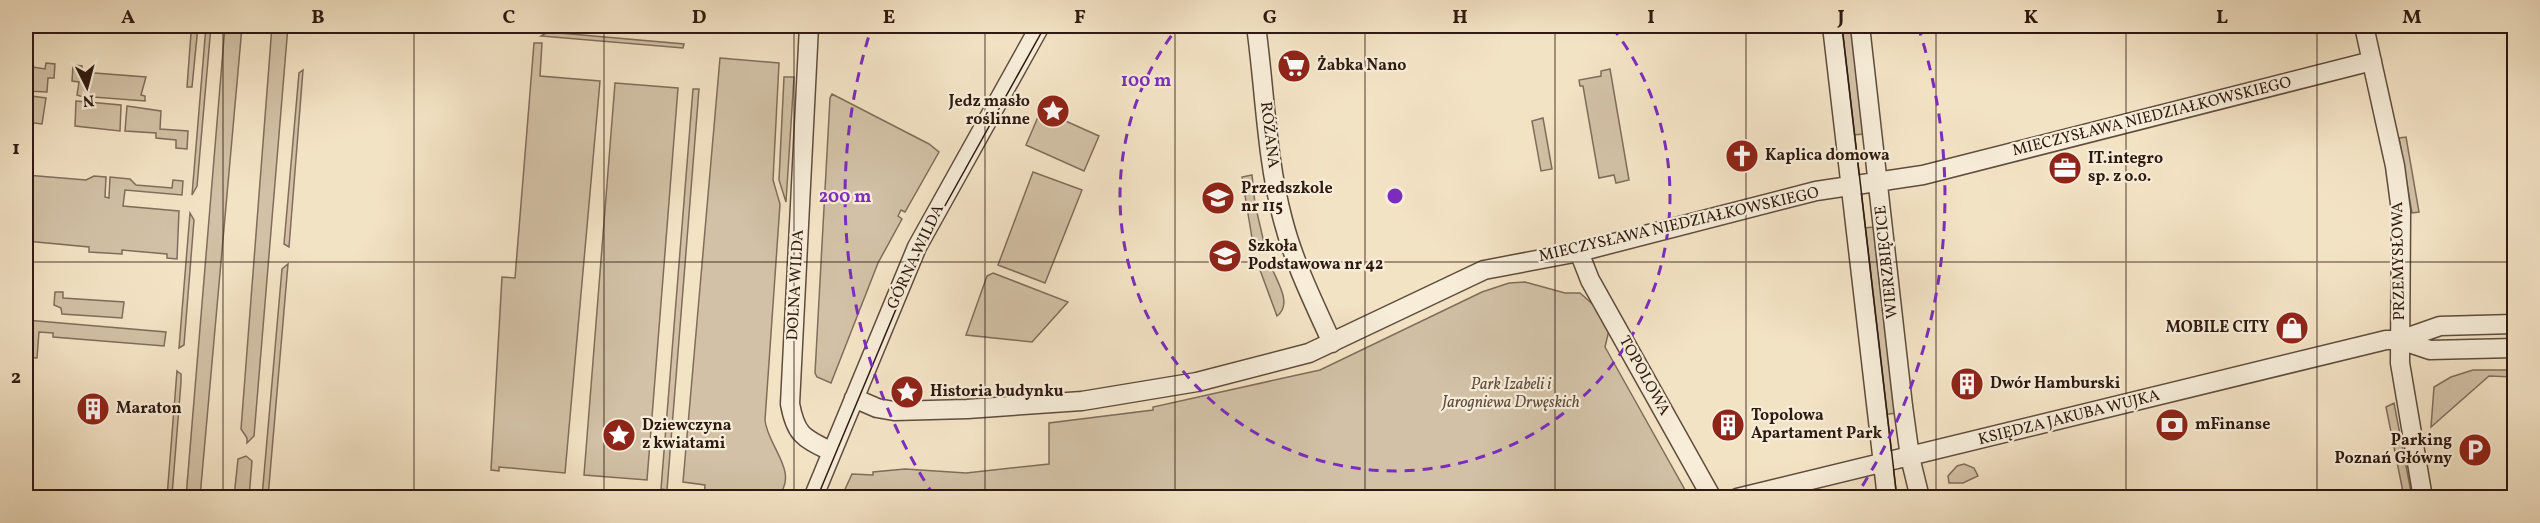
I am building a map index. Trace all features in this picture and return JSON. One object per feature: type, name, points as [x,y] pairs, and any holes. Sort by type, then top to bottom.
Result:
[{"type":"street","name":"DOLNA WILDA","points":[[809,26],[790,404],[793,422],[801,435],[832,452]]},
{"type":"street","name":"GÓRNA WILDA","points":[[813,498],[922,238],[1040,26]]},
{"type":"street","name":"RÓŻANA","points":[[1256,26],[1273,164],[1283,220],[1296,262],[1332,343]]},
{"type":"street","name":"WIERZBIĘCICE","points":[[1832,26],[1881,463],[1887,498]]},
{"type":"street","name":"WIERZBIĘCICE","points":[[1860,26],[1910,457],[1920,498]]},
{"type":"street","name":"PRZEMYSŁOWA","points":[[2364,26],[2395,166],[2401,211],[2402,387],[2423,498]]},
{"type":"street","name":"MIECZYSŁAWA NIEDZIAŁKOWSKIEGO","points":[[854,398],[877,408],[894,411],[1082,401],[1197,382],[1283,361],[1332,343],[1469,276],[1499,266],[1579,252],[1816,191],[1923,175],[2372,61]]},
{"type":"street","name":"TOPOLOWA","points":[[1579,252],[1590,280],[1712,498]]},
{"type":"street","name":"KSIĘDZA JAKUBA WUJKA","points":[[2400,340],[2440,326],[2514,324]]},
{"type":"street","name":"KSIĘDZA JAKUBA WUJKA","points":[[1737,498],[2386,340],[2400,340],[2430,350],[2514,348]]},
{"type":"green space","points":[[164,26],[198,26],[192,87],[187,87],[191,33],[185,32],[186,27]]},
{"type":"green space","points":[[206,26],[211,26],[197,186],[192,195]]},
{"type":"green space","points":[[225,26],[242,26],[200,497],[186,497]]},
{"type":"green space","points":[[272,26],[288,26],[254,436],[247,443],[247,438],[241,429]]},
{"type":"green space","points":[[1839,26],[1853,26],[1865,134],[1852,135]]},
{"type":"green space","points":[[548,32],[684,44],[683,48],[541,36]]},
{"type":"green space","points":[[534,43],[542,43],[540,76],[600,81],[565,473],[499,467],[499,471],[491,470],[502,277],[515,278]]},
{"type":"green space","points":[[720,58],[779,63],[773,180],[780,204],[765,420],[786,478],[777,497],[704,497],[705,485],[683,482]]},
{"type":"green space","points":[[46,63],[55,64],[54,78],[48,78],[47,92],[26,91],[26,66],[45,69]]},
{"type":"green space","points":[[73,65],[82,66],[82,72],[146,77],[141,95],[145,96],[145,101],[77,95],[79,82],[72,81]]},
{"type":"green space","points":[[1610,69],[1629,180],[1616,183],[1614,175],[1599,178],[1583,86],[1580,86],[1579,80],[1601,76],[1601,71]]},
{"type":"green space","points":[[303,70],[289,247],[284,244],[299,73]]},
{"type":"green space","points":[[784,77],[794,77],[786,202],[779,180]]},
{"type":"green space","points":[[615,83],[678,88],[647,480],[584,475]]},
{"type":"green space","points":[[693,89],[699,89],[667,490],[661,489]]},
{"type":"green space","points":[[832,94],[929,144],[939,152],[905,212],[901,210],[898,216],[902,219],[878,263],[831,383],[817,377],[815,373]]},
{"type":"green space","points":[[26,97],[46,98],[42,124],[26,122]]},
{"type":"green space","points":[[76,101],[121,105],[120,131],[75,126]]},
{"type":"green space","points":[[127,106],[161,111],[160,129],[188,131],[187,149],[176,148],[176,140],[156,138],[156,133],[125,131]]},
{"type":"green space","points":[[1041,110],[1099,136],[1084,171],[1026,145]]},
{"type":"green space","points":[[1543,118],[1552,169],[1541,171],[1532,121]]},
{"type":"green space","points":[[2406,137],[2419,212],[2412,213],[2399,138]]},
{"type":"green space","points":[[1033,172],[1082,190],[1045,283],[998,265]]},
{"type":"green space","points":[[26,175],[86,180],[94,176],[106,177],[105,197],[109,198],[110,177],[130,179],[136,185],[172,188],[173,180],[183,181],[182,195],[125,190],[123,206],[179,211],[177,259],[167,258],[167,254],[122,250],[122,254],[89,252],[89,247],[26,241]]},
{"type":"green space","points":[[1252,175],[1255,204],[1265,247],[1254,250],[1242,177]]},
{"type":"green space","points":[[190,213],[194,220],[184,345],[179,348]]},
{"type":"green space","points":[[1875,227],[1896,413],[1883,415],[1862,228]]},
{"type":"green space","points":[[288,264],[268,497],[262,497],[282,269]]},
{"type":"green space","points":[[1271,266],[1284,299],[1282,311],[1277,316],[1260,270]]},
{"type":"green space","points":[[993,273],[1068,302],[1032,342],[966,335],[987,276]]},
{"type":"green space","name":"Park Izabeli i Jarogniewa Drwęskich","points":[[1525,282],[1565,293],[1580,293],[1598,309],[1609,330],[1605,347],[1689,497],[841,498],[852,474],[873,475],[873,472],[905,469],[966,473],[1049,464],[1049,423],[1153,410],[1153,407],[1320,370],[1482,292],[1509,283]]},
{"type":"green space","points":[[55,292],[63,292],[63,298],[124,302],[122,318],[62,314],[61,308],[54,305]]},
{"type":"green space","points":[[26,320],[166,332],[164,346],[53,337],[53,333],[39,332],[37,358],[26,357]]},
{"type":"green space","points":[[2473,370],[2514,370],[2514,377],[2489,376],[2431,427],[2434,387],[2451,377]]},
{"type":"green space","points":[[177,371],[181,374],[181,382],[172,495],[167,497]]},
{"type":"green space","points":[[2394,403],[2412,497],[2404,497],[2386,407]]},
{"type":"green space","points":[[246,456],[252,461],[249,497],[234,497],[238,459]]},
{"type":"green space","points":[[1964,464],[1974,468],[1978,476],[1963,483],[1949,483],[1948,476],[1957,466]]},
{"type":"tram line","points":[[817,498],[922,247],[1045,26]]},
{"type":"tram line","points":[[1842,26],[1897,498]]},
{"type":"place","name":"Żabka Nano","points":[[1294,66]]},
{"type":"place","name":"Jedz masło roślinne","points":[[1053,111]]},
{"type":"place","name":"Kaplica domowa","points":[[1742,156]]},
{"type":"place","name":"IT.integro sp. z o.o.","points":[[2065,168]]},
{"type":"place","name":"Przedszkole nr 115","points":[[1218,198]]},
{"type":"place","name":"Szkoła Podstawowa nr 42","points":[[1225,256]]},
{"type":"place","name":"MOBILE CITY","points":[[2292,328]]},
{"type":"place","name":"Dwór Hamburski","points":[[1967,384]]},
{"type":"place","name":"Historia budynku","points":[[907,392]]},
{"type":"place","name":"Maraton","points":[[93,409]]},
{"type":"place","name":"Topolowa Apartament Park","points":[[1728,425]]},
{"type":"place","name":"mFinanse","points":[[2172,425]]},
{"type":"place","name":"Dziewczyna z kwiatami","points":[[619,435]]},
{"type":"place","name":"Parking Poznań Główny","points":[[2475,450]]}]
